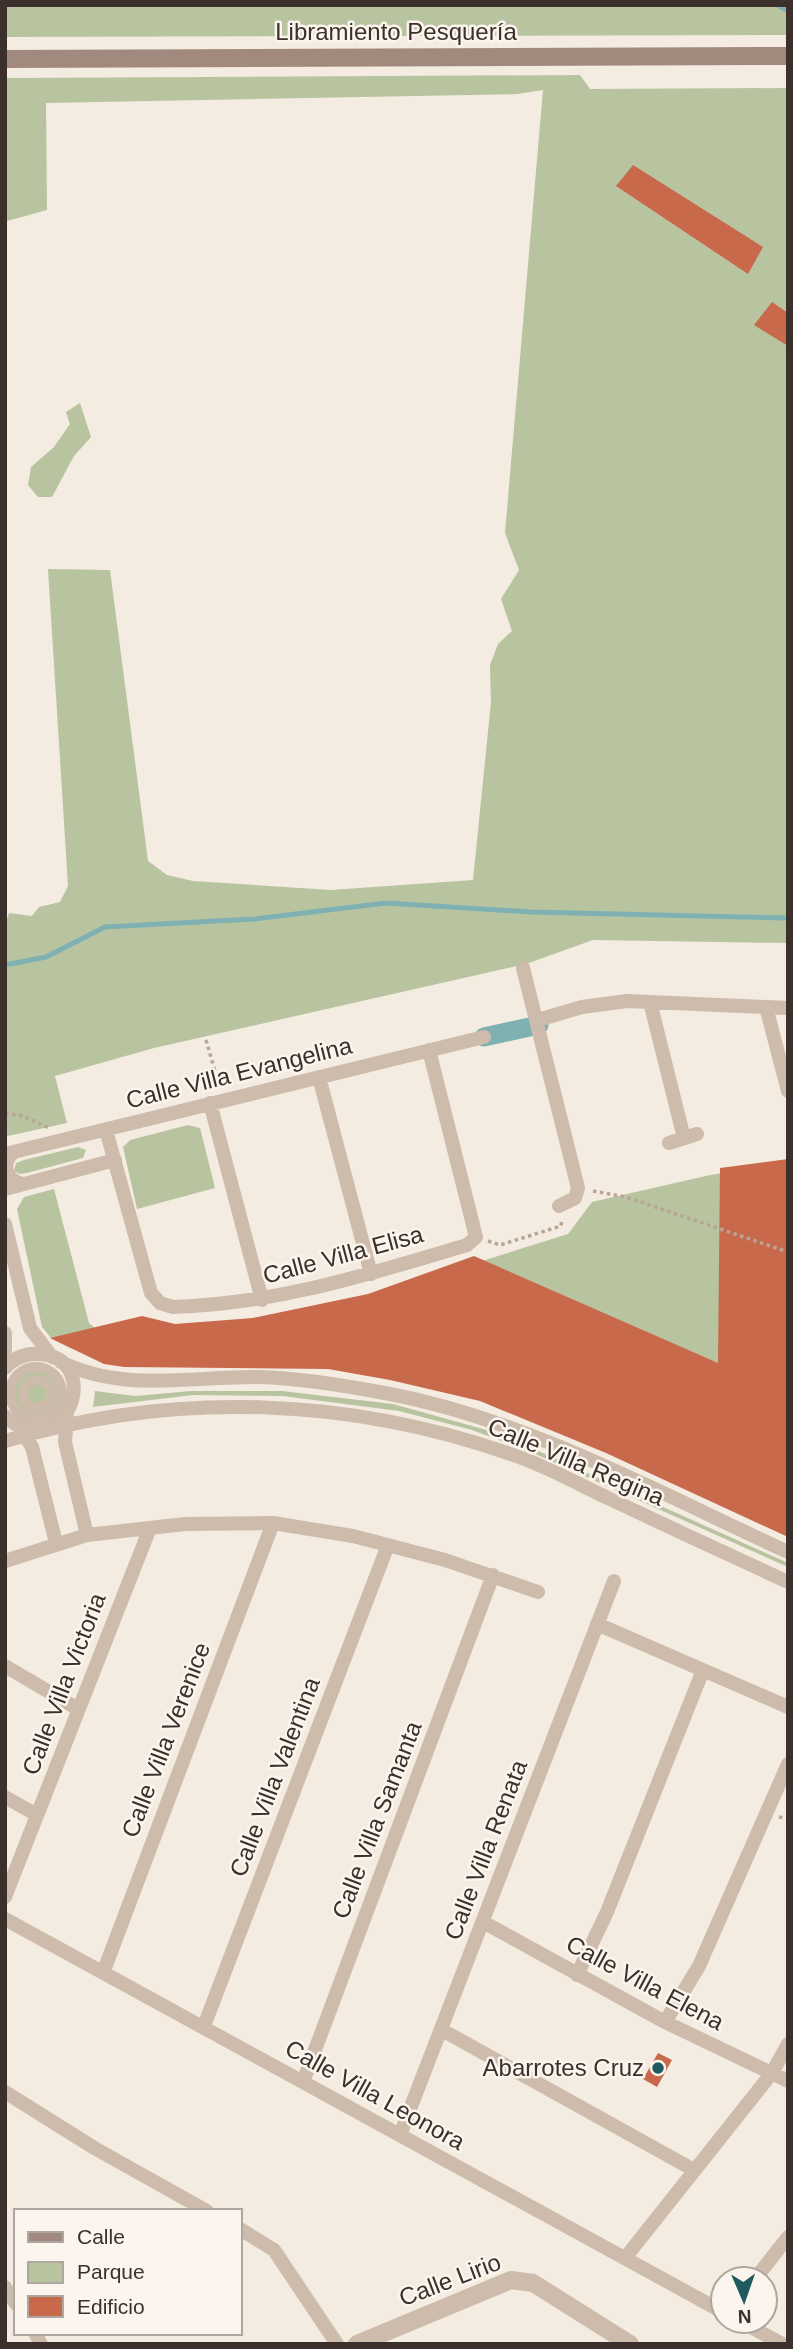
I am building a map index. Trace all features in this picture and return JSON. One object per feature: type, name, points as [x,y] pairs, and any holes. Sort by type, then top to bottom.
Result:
[{"type":"main road","name":"Libramiento Pesquería","points":[[5,59],[788,56]]},
{"type":"street","points":[[523,968],[578,1188],[575,1198],[563,1205]]},
{"type":"street","points":[[538,1020],[582,1007],[650,1002],[788,1008]]},
{"type":"street","points":[[650,1002],[691,1136],[669,1143]]},
{"type":"street","points":[[766,1007],[788,1091]]},
{"type":"street","name":"Calle Villa Evangelina","points":[[9,1153],[484,1037]]},
{"type":"street","points":[[429,1050],[472,1241]]},
{"type":"street","points":[[319,1077],[370,1274]]},
{"type":"street","points":[[216,1102],[262,1300]]},
{"type":"street","name":"Calle Villa Elisa","points":[[106,1130],[155,1299],[173,1307],[262,1300],[370,1274],[472,1241]]},
{"type":"street","points":[[9,1153],[6,1172],[13,1181],[23,1184]]},
{"type":"street","points":[[5,1189],[115,1160]]},
{"type":"street","points":[[5,1224],[30,1328],[40,1344],[47,1370],[48,1406],[57,1424],[74,1384],[47,1370],[31,1353],[18,1357],[7,1375],[10,1415],[32,1447],[56,1543]]},
{"type":"street","points":[[5,1333],[5,1362]]},
{"type":"street","points":[[7,1375],[29,1368],[47,1370]]},
{"type":"street","points":[[29,1368],[47,1370]]},
{"type":"street","points":[[10,1415],[47,1370]]},
{"type":"street","name":"Calle Villa Regina","points":[[47,1370],[86,1373],[125,1381],[260,1377],[331,1385],[429,1403],[511,1427],[788,1552]]},
{"type":"street","points":[[7,1375],[30,1406],[65,1408]]},
{"type":"street","name":"Calle Villa Regina","points":[[5,1441],[26,1435],[48,1406],[65,1424],[139,1411],[224,1405],[339,1412],[396,1422],[523,1458],[788,1582]]},
{"type":"street","points":[[48,1406],[65,1408]]},
{"type":"street","points":[[10,1415],[35,1430],[48,1406]]},
{"type":"street","points":[[65,1408],[65,1442],[87,1535]]},
{"type":"street","points":[[5,1561],[87,1535],[225,1522],[272,1523],[308,1526],[388,1545],[493,1575],[538,1592]]},
{"type":"street","name":"Calle Villa Verenice","points":[[103,1973],[272,1523]]},
{"type":"street","name":"Calle Villa Victoria","points":[[5,1897],[150,1528]]},
{"type":"street","name":"Calle Villa Valentina","points":[[204,2026],[388,1545]]},
{"type":"street","name":"Calle Villa Samanta","points":[[303,2082],[493,1575]]},
{"type":"street","name":"Calle Villa Renata","points":[[400,2135],[614,1581]]},
{"type":"street","points":[[597,1624],[788,1707]]},
{"type":"street","points":[[5,1666],[78,1709]]},
{"type":"street","points":[[577,1975],[617,1889],[703,1670]]},
{"type":"street","points":[[665,2022],[699,1966],[788,1764]]},
{"type":"street","points":[[5,1797],[37,1815]]},
{"type":"street","name":"Calle Villa Leonora","points":[[5,1919],[709,2304]]},
{"type":"street","name":"Calle Villa Elena","points":[[483,1922],[665,2022],[788,2081]]},
{"type":"street","points":[[442,2030],[694,2170]]},
{"type":"street","points":[[625,2258],[772,2073],[788,2044]]},
{"type":"street","points":[[5,2092],[96,2149],[203,2209]]},
{"type":"street","points":[[242,2230],[274,2250],[337,2344]]},
{"type":"street","points":[[766,2265],[788,2237]]},
{"type":"street","name":"Calle Lirio","points":[[357,2344],[486,2288],[520,2279],[533,2283],[630,2344]]},
{"type":"street","points":[[766,2335],[782,2344]]},
{"type":"path","points":[[206,1040],[216,1102]]},
{"type":"path","points":[[5,1113],[45,1125],[64,1140]]},
{"type":"path","points":[[578,1188],[626,1198],[788,1252]]},
{"type":"path","points":[[472,1241],[499,1245],[561,1226],[563,1205]]},
{"type":"green space","points":[[5,5],[788,5],[788,35],[5,37]]},
{"type":"green space","points":[[580,75],[590,89],[788,88],[788,943],[593,940],[526,964],[154,1048],[55,1076],[67,1123],[8,1136],[5,1134],[5,925],[9,913],[32,916],[39,907],[60,902],[68,886],[48,569],[110,570],[148,861],[167,875],[193,881],[331,890],[473,880],[491,702],[490,665],[498,644],[512,631],[501,599],[519,570],[505,533],[543,90],[517,94],[46,103],[47,210],[7,221],[5,78]]},
{"type":"green space","points":[[80,403],[91,437],[74,456],[52,497],[38,497],[28,485],[31,467],[54,447],[70,424],[66,412]]},
{"type":"green space","points":[[188,1125],[200,1128],[215,1188],[137,1209],[123,1147],[130,1140]]},
{"type":"green space","points":[[78,1147],[86,1150],[83,1158],[27,1173],[14,1171],[16,1163],[24,1160]]},
{"type":"green space","points":[[788,1164],[788,1533],[502,1404],[333,1366],[70,1348],[51,1338],[42,1327],[17,1209],[24,1197],[54,1189],[89,1323],[96,1329],[147,1324],[212,1325],[355,1301],[568,1234],[592,1202],[710,1175]]},
{"type":"green space","points":[[35,1367],[54,1375],[62,1394],[54,1413],[35,1421],[16,1413],[8,1394],[16,1375]]},
{"type":"green space","points":[[95,1391],[135,1396],[191,1391],[282,1391],[393,1404],[483,1429],[536,1450],[788,1563],[788,1567],[533,1453],[472,1430],[399,1411],[283,1396],[193,1395],[93,1407]]},
{"type":"building","points":[[633,165],[763,247],[748,274],[616,186]]},
{"type":"building","points":[[772,302],[788,313],[788,346],[754,325]]},
{"type":"building","points":[[788,1159],[788,1537],[606,1453],[480,1401],[328,1369],[124,1367],[104,1364],[50,1338],[142,1316],[175,1324],[253,1318],[368,1294],[474,1256],[718,1363],[720,1168]]},
{"type":"building","name":"Abarrotes Cruz","points":[[658,2053],[672,2060],[657,2087],[643,2079]]},
{"type":"waterway","points":[[778,5],[788,11]]},
{"type":"waterway","points":[[5,965],[46,957],[105,927],[254,919],[386,903],[532,912],[788,918]]},
{"type":"waterway","points":[[484,1037],[539,1025]]},
{"type":"place","name":"Abarrotes Cruz","points":[[658,2068]]}]
